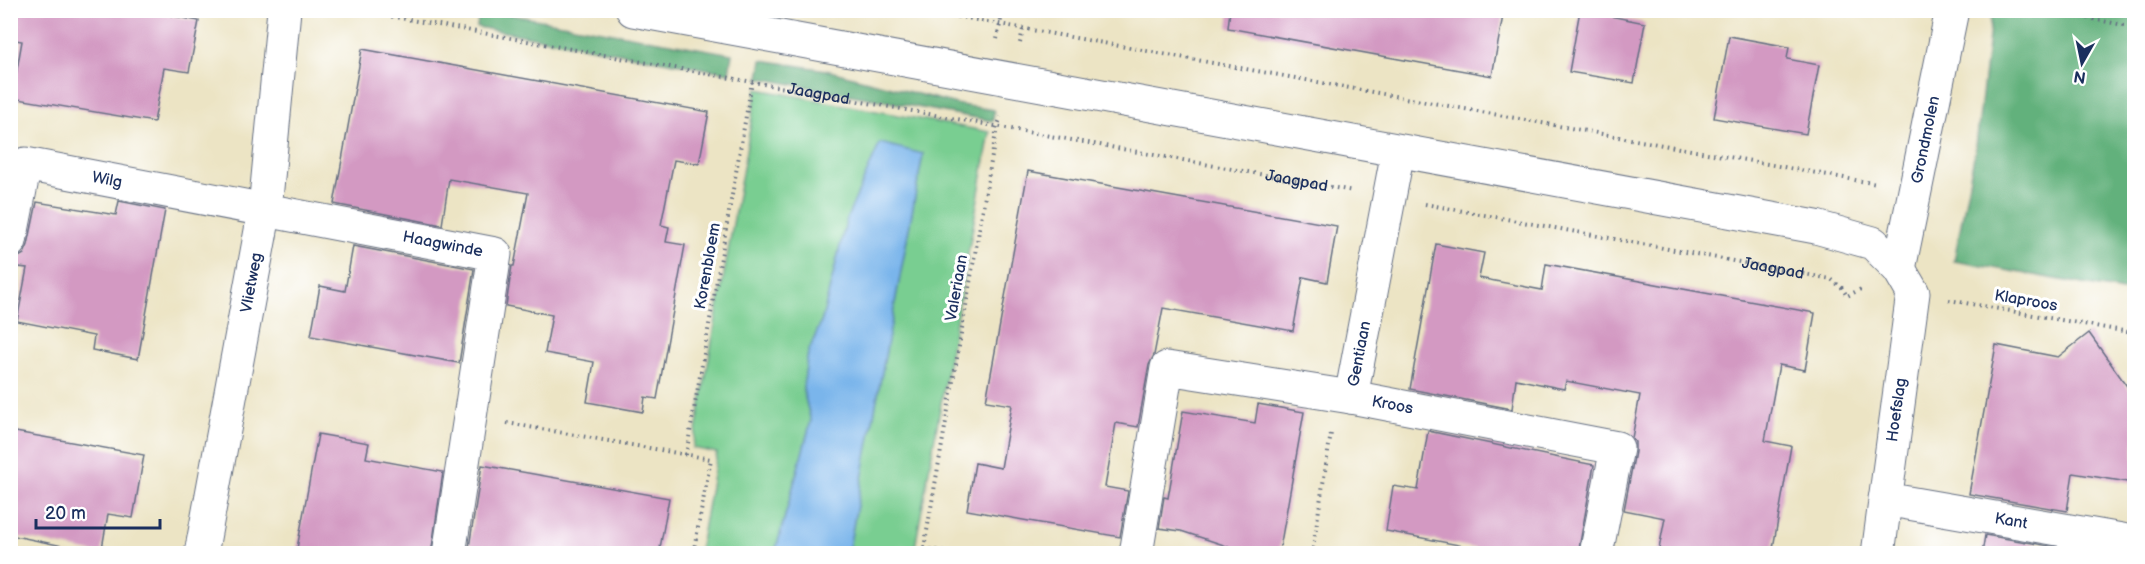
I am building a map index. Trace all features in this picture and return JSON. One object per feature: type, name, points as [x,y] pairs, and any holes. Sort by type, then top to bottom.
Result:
[{"type":"street","name":"Vlietweg","points":[[201,554],[265,209],[284,10]]},
{"type":"street","points":[[633,10],[1816,227],[1873,243],[1906,281]]},
{"type":"street","name":"Grondmolen","points":[[1906,281],[1915,191],[1952,10]]},
{"type":"street","name":"Gentiaan","points":[[1351,397],[1398,151]]},
{"type":"street","name":"Wilg","points":[[10,241],[25,164],[265,209]]},
{"type":"street","name":"Haagwinde","points":[[265,209],[495,254],[449,554]]},
{"type":"street","name":"Hoefslag","points":[[1878,554],[1906,281]]},
{"type":"street","name":"Kroos","points":[[1136,554],[1167,368],[1351,397],[1617,448],[1596,554]]},
{"type":"street","name":"Kant","points":[[1885,499],[2122,540],[2120,554]]},
{"type":"path","name":"Jaagpad","points":[[356,10],[1832,279],[1847,296],[1906,281]]},
{"type":"path","points":[[922,10],[1915,191]]},
{"type":"path","points":[[2046,10],[2134,27]]},
{"type":"path","name":"Valeriaan","points":[[923,554],[998,127],[1014,80],[1023,29]]},
{"type":"path","name":"Korenbloem","points":[[686,455],[752,82]]},
{"type":"path","name":"Klaproos","points":[[1906,281],[2134,333]]},
{"type":"path","name":"Gentiaan","points":[[1311,554],[1334,418],[1351,397]]},
{"type":"path","points":[[471,416],[711,459],[693,554]]},
{"type":"path","points":[[924,548],[955,554]]},
{"type":"green space","points":[[961,10],[993,11],[992,19],[961,13]]},
{"type":"green space","points":[[479,11],[732,54],[729,73],[477,27]]},
{"type":"green space","points":[[1992,11],[2134,11],[2134,293],[1954,261],[1976,146]]},
{"type":"green space","points":[[762,60],[826,70],[960,105],[994,110],[993,121],[759,78]]},
{"type":"green space","points":[[757,89],[990,132],[914,553],[848,553],[923,154],[847,218],[822,320],[808,353],[803,389],[811,421],[775,553],[699,553],[717,453],[693,448]]},
{"type":"water","points":[[880,143],[923,154],[848,553],[775,553],[811,421],[803,389],[808,353],[822,320],[847,218]]},
{"type":"building","points":[[10,10],[143,10],[199,21],[189,72],[164,68],[154,122],[12,98],[22,41],[10,39]]},
{"type":"building","points":[[1230,10],[1504,10],[1492,76],[1228,28]]},
{"type":"building","points":[[1580,10],[1645,23],[1634,83],[1569,72]]},
{"type":"building","points":[[1729,36],[1789,47],[1787,59],[1819,65],[1806,134],[1714,118]]},
{"type":"building","points":[[362,49],[709,112],[699,164],[674,160],[661,225],[669,227],[666,242],[685,245],[657,399],[645,397],[643,412],[587,402],[594,362],[545,353],[552,315],[506,306],[528,193],[449,179],[442,225],[334,204]]},
{"type":"building","points":[[1028,171],[1337,226],[1327,282],[1303,277],[1293,331],[1163,308],[1154,355],[1149,365],[1138,427],[1116,423],[1105,487],[1128,491],[1120,537],[967,510],[975,463],[1001,468],[1012,405],[986,401]]},
{"type":"building","points":[[119,201],[165,210],[138,359],[92,350],[94,336],[17,321],[27,268],[10,266],[10,259],[24,254],[28,245],[37,202],[116,215]]},
{"type":"building","points":[[1436,244],[1484,253],[1479,278],[1542,290],[1546,264],[1815,313],[1805,370],[1779,365],[1765,441],[1791,446],[1772,554],[1658,554],[1665,518],[1624,510],[1635,452],[1635,442],[1632,438],[1640,395],[1566,381],[1564,389],[1516,379],[1512,409],[1410,389]]},
{"type":"building","points":[[353,246],[474,269],[459,363],[311,336],[320,286],[345,291]]},
{"type":"building","points":[[2089,333],[2134,396],[2134,483],[2073,473],[2067,511],[1969,494],[1996,345],[2058,357]]},
{"type":"building","points":[[1258,404],[1304,412],[1279,554],[1232,554],[1233,548],[1181,531],[1159,528],[1164,497],[1168,498],[1183,411],[1255,423]]},
{"type":"building","points":[[10,431],[144,455],[133,518],[108,514],[101,554],[10,535]]},
{"type":"building","points":[[1428,431],[1594,465],[1578,554],[1505,554],[1386,531],[1393,486],[1418,490]]},
{"type":"building","points":[[318,434],[369,443],[366,458],[443,472],[431,554],[296,554]]},
{"type":"building","points":[[482,465],[669,498],[659,554],[468,554]]},
{"type":"building","points":[[1985,535],[2061,548],[2060,554],[1982,554]]}]
